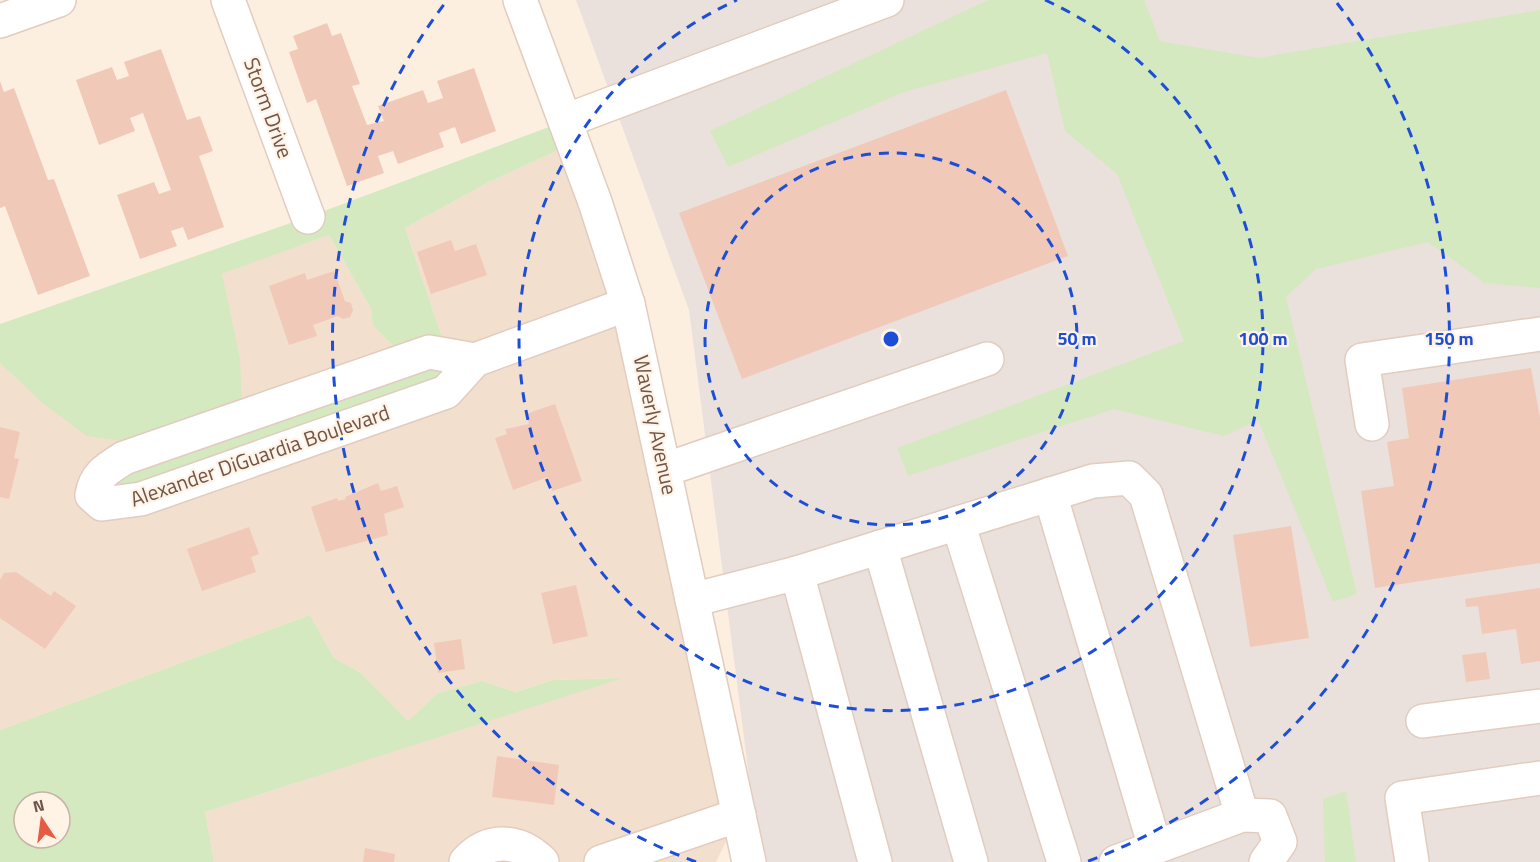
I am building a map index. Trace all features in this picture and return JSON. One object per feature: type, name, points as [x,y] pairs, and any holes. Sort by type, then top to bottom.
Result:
[{"type":"street","points":[[0,21],[58,0]]},
{"type":"street","name":"Storm Drive","points":[[228,0],[308,217]]},
{"type":"street","name":"Waverly Avenue","points":[[520,0],[613,254],[628,304],[749,862]]},
{"type":"street","points":[[565,121],[887,0]]},
{"type":"street","name":"Alexander DiGuardia Boulevard","points":[[475,360],[429,352],[124,458],[106,470],[94,482],[93,495],[102,504],[141,499],[446,392],[475,360],[628,304]]},
{"type":"street","points":[[1372,424],[1362,360],[1540,334]]},
{"type":"street","points":[[664,470],[987,359]]},
{"type":"street","points":[[692,600],[797,573],[1093,481],[1129,478],[1146,495],[1242,815]]},
{"type":"street","points":[[1050,494],[1155,847]]},
{"type":"street","points":[[958,523],[1064,862]]},
{"type":"street","points":[[880,547],[971,862]]},
{"type":"street","points":[[797,573],[875,862]]},
{"type":"street","points":[[1423,721],[1540,706]]},
{"type":"street","points":[[1412,862],[1402,798],[1540,778]]},
{"type":"street","points":[[601,862],[739,815]]},
{"type":"street","points":[[1116,862],[1242,815],[1270,816],[1280,842],[1266,862]]},
{"type":"street","points":[[465,862],[486,846],[502,843],[518,845],[532,852],[542,862]]},
{"type":"shaded area","points":[[576,0],[1540,0],[1540,862],[760,862],[689,310]]},
{"type":"shaded area","points":[[574,143],[739,815],[716,862],[214,862],[205,812],[620,678],[553,680],[516,692],[482,681],[438,693],[408,721],[360,672],[334,658],[310,615],[0,730],[0,363],[40,401],[240,357],[221,274],[329,235],[371,309],[373,326],[408,360],[448,355],[405,228],[487,183]]},
{"type":"green space","points":[[988,0],[1144,0],[1160,41],[1259,58],[1540,10],[1540,288],[1485,283],[1428,242],[1316,269],[1286,297],[1357,594],[1333,602],[1258,420],[1224,436],[1114,409],[908,476],[897,448],[1184,341],[1117,174],[1065,131],[1047,53],[904,92],[728,167],[710,131]]},
{"type":"green space","points":[[565,121],[574,143],[487,183],[405,228],[448,355],[446,392],[141,499],[92,495],[158,446],[87,436],[40,401],[0,363],[0,324],[308,217]],"holes":[[[329,235],[371,309],[373,326],[408,360],[242,417],[240,357],[222,274]]]},
{"type":"green space","points":[[310,615],[334,658],[360,672],[408,721],[438,693],[482,681],[516,692],[553,680],[623,678],[205,812],[214,862],[0,862],[0,730]]},
{"type":"green space","points":[[1346,791],[1356,862],[1325,862],[1323,799]]},
{"type":"building","points":[[327,23],[332,36],[341,33],[360,84],[352,86],[367,125],[384,121],[378,106],[423,90],[428,103],[443,98],[437,81],[474,68],[496,131],[461,144],[455,127],[439,133],[444,147],[398,164],[393,151],[378,156],[384,173],[347,186],[316,99],[307,103],[289,52],[298,49],[293,36]]},
{"type":"building","points":[[161,49],[187,120],[200,116],[213,151],[199,156],[224,227],[188,240],[183,227],[171,231],[177,246],[140,259],[117,195],[154,182],[159,194],[171,190],[143,113],[130,118],[135,131],[99,145],[76,80],[112,67],[117,80],[129,76],[124,62]]},
{"type":"building","points":[[0,81],[4,92],[14,88],[48,180],[54,179],[90,276],[38,295],[5,206],[0,208]]},
{"type":"building","points":[[1006,90],[1068,256],[742,379],[679,213]]},
{"type":"building","points":[[451,240],[455,251],[476,244],[487,275],[431,294],[417,252]]},
{"type":"building","points":[[334,271],[345,301],[351,303],[353,310],[350,317],[343,319],[338,316],[313,325],[317,336],[289,345],[269,286],[305,273],[307,280]]},
{"type":"building","points":[[1531,368],[1540,418],[1540,563],[1375,588],[1361,491],[1394,486],[1387,442],[1409,438],[1402,388]]},
{"type":"building","points":[[555,404],[582,481],[552,491],[548,477],[513,490],[495,438],[507,434],[505,429],[529,424],[526,414]]},
{"type":"building","points":[[0,427],[20,432],[14,458],[19,459],[9,499],[0,497]]},
{"type":"building","points":[[378,483],[381,491],[397,486],[404,507],[384,514],[388,535],[326,552],[311,507],[337,498],[338,501],[346,499],[345,497]]},
{"type":"building","points":[[1291,526],[1309,638],[1250,647],[1233,535]]},
{"type":"building","points":[[249,527],[259,554],[251,557],[256,572],[202,591],[187,549]]},
{"type":"building","points":[[16,572],[51,596],[54,591],[76,606],[45,649],[0,618],[0,580],[4,573]]},
{"type":"building","points":[[576,585],[588,636],[553,644],[541,593]]},
{"type":"building","points":[[1540,588],[1540,661],[1521,664],[1516,629],[1482,634],[1478,606],[1466,607],[1465,599]]},
{"type":"building","points":[[461,639],[465,669],[438,673],[434,643]]},
{"type":"building","points":[[1486,652],[1490,679],[1466,682],[1462,655]]},
{"type":"building","points":[[497,756],[559,765],[554,805],[492,797]]},
{"type":"building","points":[[365,848],[395,854],[394,862],[363,862]]}]
